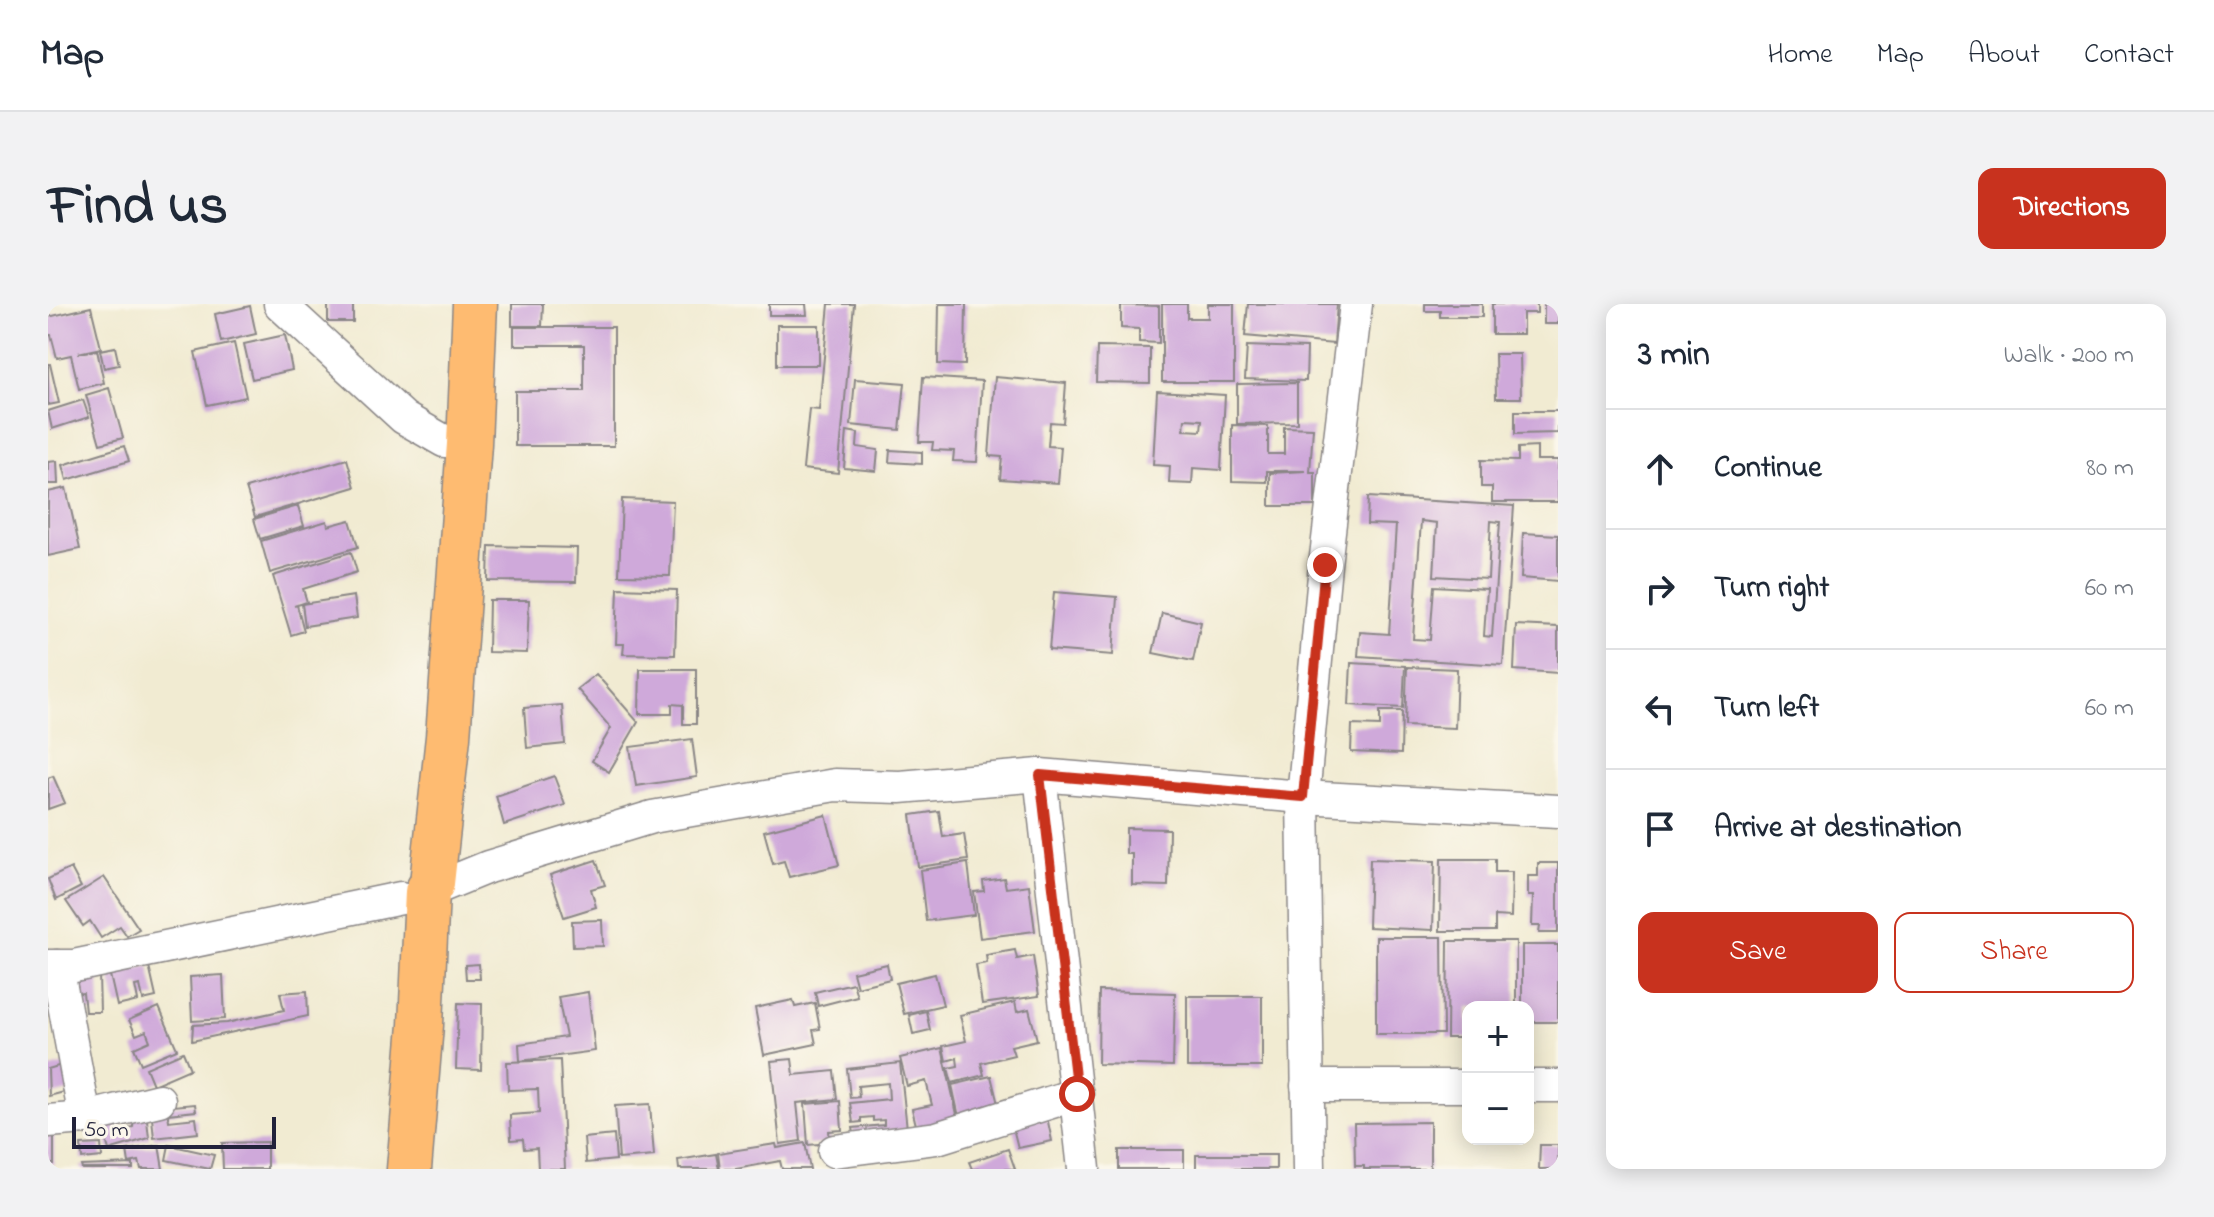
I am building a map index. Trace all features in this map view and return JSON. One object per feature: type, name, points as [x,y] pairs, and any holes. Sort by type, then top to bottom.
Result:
[{"type":"main road","points":[[397,1169],[444,441],[448,304]]},
{"type":"main road","points":[[414,895],[432,883],[448,737],[469,444],[475,304]]},
{"type":"main road","points":[[409,1169],[421,1025],[414,895]]},
{"type":"street","points":[[280,304],[404,418],[444,441]]},
{"type":"street","points":[[1309,1169],[1303,797],[1325,565],[1356,304]]},
{"type":"street","points":[[1040,775],[1084,1169]]},
{"type":"street","points":[[85,1118],[52,966],[74,966],[414,895],[488,867],[652,817],[835,785],[900,787],[1040,775],[1303,797],[1558,811]]},
{"type":"street","points":[[1307,1086],[1462,1086]]},
{"type":"street","points":[[1534,1086],[1558,1086]]},
{"type":"street","points":[[834,1151],[937,1138],[1077,1094]]},
{"type":"street","points":[[48,1121],[85,1118],[159,1100]]},
{"type":"building","points":[[328,304],[353,304],[353,322],[328,322]]},
{"type":"building","points":[[512,304],[543,304],[542,326],[512,326]]},
{"type":"building","points":[[769,304],[806,304],[807,315],[769,315]]},
{"type":"building","points":[[829,304],[854,304],[838,473],[803,469],[809,409],[819,410]]},
{"type":"building","points":[[939,304],[966,304],[965,365],[938,364]]},
{"type":"building","points":[[1162,304],[1187,304],[1187,318],[1208,318],[1208,304],[1234,304],[1234,382],[1162,382]]},
{"type":"building","points":[[1248,304],[1337,304],[1334,344],[1245,336]]},
{"type":"building","points":[[1425,304],[1482,304],[1482,317],[1440,317],[1440,311],[1425,311]]},
{"type":"building","points":[[1492,304],[1537,304],[1537,313],[1523,313],[1523,334],[1492,334]]},
{"type":"building","points":[[1544,304],[1558,304],[1558,324],[1544,324]]},
{"type":"building","points":[[1121,305],[1159,306],[1159,343],[1139,342],[1139,329],[1121,328]]},
{"type":"building","points":[[250,306],[256,334],[221,342],[215,314]]},
{"type":"building","points":[[91,307],[101,348],[78,353],[97,350],[104,383],[79,389],[71,355],[57,358],[51,335],[48,335],[48,317]]},
{"type":"building","points":[[777,325],[819,325],[819,365],[777,365]]},
{"type":"building","points":[[514,327],[614,327],[614,446],[515,446],[515,391],[584,391],[584,345],[514,345]]},
{"type":"building","points":[[285,335],[292,370],[252,379],[244,344]]},
{"type":"building","points":[[234,343],[246,397],[207,405],[195,352]]},
{"type":"building","points":[[1247,346],[1307,348],[1306,381],[1245,379]]},
{"type":"building","points":[[115,347],[119,365],[104,368],[100,350]]},
{"type":"building","points":[[1097,347],[1150,348],[1150,383],[1096,382]]},
{"type":"building","points":[[1495,354],[1520,354],[1521,398],[1496,398]]},
{"type":"building","points":[[48,364],[59,403],[48,405]]},
{"type":"building","points":[[923,377],[982,381],[977,462],[953,461],[954,451],[932,450],[933,442],[919,442]]},
{"type":"building","points":[[995,377],[1066,383],[1063,423],[1050,422],[1048,446],[1061,447],[1058,483],[1000,479],[1002,457],[989,456]]},
{"type":"building","points":[[855,379],[905,383],[900,430],[851,425]]},
{"type":"building","points":[[1297,383],[1297,423],[1237,424],[1237,384]]},
{"type":"building","points":[[109,388],[123,438],[100,444],[86,395]]},
{"type":"building","points":[[1157,391],[1225,395],[1221,470],[1193,468],[1192,484],[1169,483],[1170,466],[1153,465]],"holes":[[[1185,419],[1202,420],[1201,431],[1184,430]]]},
{"type":"building","points":[[83,400],[89,417],[52,429],[48,411]]},
{"type":"building","points":[[1515,411],[1558,411],[1558,433],[1515,434]]},
{"type":"building","points":[[1232,425],[1268,426],[1268,454],[1284,454],[1284,427],[1313,428],[1310,472],[1315,472],[1315,506],[1270,506],[1270,473],[1306,471],[1267,471],[1267,482],[1232,481]]},
{"type":"building","points":[[847,431],[858,433],[857,447],[878,450],[876,471],[844,468]]},
{"type":"building","points":[[124,446],[129,461],[67,480],[63,465]]},
{"type":"building","points":[[1537,447],[1537,460],[1558,460],[1558,502],[1492,502],[1492,487],[1481,487],[1481,460],[1518,461],[1518,448]]},
{"type":"building","points":[[890,450],[922,452],[922,464],[889,462]]},
{"type":"building","points":[[347,459],[355,487],[255,517],[246,488]]},
{"type":"building","points":[[57,461],[58,484],[48,484],[48,462]]},
{"type":"building","points":[[66,488],[80,549],[48,556],[48,492]]},
{"type":"building","points":[[1368,497],[1514,506],[1503,665],[1358,656],[1360,632],[1389,634],[1396,525],[1367,524]],"holes":[[[1421,521],[1437,523],[1434,576],[1488,579],[1491,521],[1500,522],[1492,637],[1484,636],[1487,589],[1434,586],[1430,640],[1413,639]]]},
{"type":"building","points":[[622,499],[673,501],[670,576],[619,575]]},
{"type":"building","points":[[298,506],[304,526],[260,539],[254,519]]},
{"type":"building","points":[[350,520],[358,547],[270,573],[261,541],[327,521],[328,526]]},
{"type":"building","points":[[1523,533],[1558,535],[1558,581],[1521,578]]},
{"type":"building","points":[[489,546],[577,548],[576,582],[488,581]]},
{"type":"building","points":[[351,552],[357,572],[303,589],[307,602],[297,605],[304,631],[291,635],[273,576]]},
{"type":"building","points":[[618,588],[677,590],[675,655],[623,654],[624,644],[616,644]]},
{"type":"building","points":[[1054,592],[1117,597],[1113,655],[1049,650]]},
{"type":"building","points":[[354,596],[357,618],[305,626],[302,604]]},
{"type":"building","points":[[489,600],[529,600],[527,653],[488,652]]},
{"type":"building","points":[[1162,613],[1201,622],[1193,661],[1153,653]]},
{"type":"building","points":[[1516,625],[1558,627],[1558,673],[1514,670]]},
{"type":"building","points":[[1351,663],[1405,666],[1403,708],[1349,705]]},
{"type":"building","points":[[1407,667],[1457,669],[1455,728],[1405,726]]},
{"type":"building","points":[[640,669],[696,669],[696,724],[683,724],[683,705],[672,704],[672,714],[639,714]]},
{"type":"building","points":[[596,674],[638,722],[609,772],[592,761],[611,728],[577,689]]},
{"type":"building","points":[[562,705],[565,744],[527,748],[524,708]]},
{"type":"building","points":[[1380,711],[1402,711],[1401,754],[1351,752],[1352,725],[1380,726]]},
{"type":"building","points":[[692,739],[697,777],[636,786],[630,747]]},
{"type":"building","points":[[53,776],[65,803],[48,809],[48,778]]},
{"type":"building","points":[[554,776],[565,805],[504,825],[496,796]]},
{"type":"building","points":[[939,811],[943,837],[964,834],[968,860],[918,867],[911,815]]},
{"type":"building","points":[[826,815],[839,865],[789,877],[784,861],[773,864],[764,831]]},
{"type":"building","points":[[1126,828],[1169,829],[1168,886],[1132,885],[1132,854],[1126,854]]},
{"type":"building","points":[[1370,859],[1435,861],[1433,930],[1368,927]]},
{"type":"building","points":[[1441,859],[1495,859],[1495,872],[1512,872],[1511,917],[1495,916],[1495,931],[1440,931]]},
{"type":"building","points":[[596,860],[605,885],[591,889],[596,907],[564,917],[550,875]]},
{"type":"building","points":[[968,863],[974,915],[926,921],[920,870]]},
{"type":"building","points":[[1538,863],[1558,863],[1558,933],[1539,933],[1540,926],[1532,926],[1533,896],[1528,896],[1528,876],[1538,876]]},
{"type":"building","points":[[71,868],[81,887],[56,900],[48,879]]},
{"type":"building","points":[[104,877],[139,929],[127,936],[120,926],[101,938],[90,921],[83,926],[66,901]]},
{"type":"building","points":[[1004,878],[1006,888],[1029,885],[1035,931],[980,938],[974,892],[984,891],[983,881]]},
{"type":"building","points":[[602,920],[603,946],[573,947],[572,921]]},
{"type":"building","points":[[1376,937],[1442,937],[1443,1034],[1376,1034]]},
{"type":"building","points":[[1448,941],[1516,941],[1516,1001],[1462,1001],[1462,1038],[1447,1038]]},
{"type":"building","points":[[1522,945],[1558,945],[1558,1022],[1534,1022],[1534,1001],[1522,1001]]},
{"type":"building","points":[[1015,950],[1017,959],[1033,956],[1039,996],[982,1004],[976,965],[987,963],[986,955]]},
{"type":"building","points":[[479,964],[480,979],[466,979],[465,965]]},
{"type":"building","points":[[887,964],[890,979],[857,987],[853,972]]},
{"type":"building","points":[[149,966],[156,997],[143,1000],[140,985],[135,986],[138,1001],[117,1006],[110,975]]},
{"type":"building","points":[[99,974],[100,1012],[85,1012],[83,993],[71,994],[69,979]]},
{"type":"building","points":[[935,974],[943,1005],[904,1014],[896,983]]},
{"type":"building","points":[[223,975],[225,1019],[192,1021],[190,977]]},
{"type":"building","points":[[853,983],[857,996],[818,1006],[815,992]]},
{"type":"building","points":[[307,991],[308,1016],[192,1041],[193,1025],[227,1023],[284,1010],[280,993]]},
{"type":"building","points":[[1099,991],[1175,993],[1173,1066],[1098,1064]]},
{"type":"building","points":[[588,992],[595,1051],[520,1061],[519,1044],[566,1037],[558,997]]},
{"type":"building","points":[[1187,996],[1262,996],[1262,1067],[1187,1067]]},
{"type":"building","points":[[793,1000],[795,1007],[815,1003],[820,1029],[813,1030],[816,1044],[764,1055],[755,1008]]},
{"type":"building","points":[[1015,1002],[1017,1012],[1029,1009],[1037,1040],[1011,1046],[1014,1055],[981,1063],[984,1075],[952,1083],[948,1068],[958,1066],[957,1058],[946,1061],[943,1046],[966,1041],[960,1015]]},
{"type":"building","points":[[458,1003],[482,1004],[481,1070],[456,1069]]},
{"type":"building","points":[[159,1007],[177,1049],[141,1064],[134,1048],[150,1041],[146,1031],[136,1035],[129,1020]]},
{"type":"building","points":[[926,1011],[930,1030],[913,1034],[909,1015]]},
{"type":"building","points":[[942,1048],[958,1119],[917,1129],[912,1109],[932,1105],[926,1081],[907,1086],[900,1058]]},
{"type":"building","points":[[183,1052],[190,1069],[153,1085],[146,1068]]},
{"type":"building","points":[[792,1059],[794,1075],[834,1071],[837,1099],[797,1103],[801,1141],[780,1144],[771,1061]]},
{"type":"building","points":[[560,1060],[565,1169],[538,1169],[537,1148],[524,1149],[523,1139],[511,1140],[510,1115],[539,1113],[538,1089],[508,1090],[507,1062]]},
{"type":"building","points":[[900,1063],[907,1129],[854,1134],[853,1128],[884,1125],[884,1120],[861,1118],[861,1122],[853,1123],[850,1103],[889,1099],[888,1083],[858,1086],[859,1097],[850,1098],[847,1069]]},
{"type":"building","points":[[65,1064],[72,1090],[49,1096],[48,1069]]},
{"type":"building","points":[[991,1076],[999,1108],[959,1117],[952,1085]]},
{"type":"building","points":[[840,1101],[842,1130],[829,1131],[830,1143],[808,1145],[805,1104]]},
{"type":"building","points":[[195,1104],[196,1111],[168,1114],[169,1121],[196,1118],[198,1133],[154,1138],[151,1108]]},
{"type":"building","points":[[650,1104],[654,1156],[619,1159],[615,1106]]},
{"type":"building","points":[[146,1111],[149,1138],[109,1150],[101,1123],[115,1118],[118,1132],[133,1127],[134,1115]]},
{"type":"building","points":[[1047,1117],[1052,1141],[1018,1148],[1012,1124]]},
{"type":"building","points":[[1430,1122],[1430,1169],[1364,1169],[1364,1166],[1355,1166],[1354,1123]]},
{"type":"building","points":[[48,1131],[54,1131],[54,1164],[48,1164]]},
{"type":"building","points":[[614,1135],[616,1160],[586,1163],[584,1138]]},
{"type":"building","points":[[267,1142],[267,1169],[223,1169],[222,1143]]},
{"type":"building","points":[[805,1143],[810,1169],[782,1169],[780,1161],[720,1169],[718,1153]]},
{"type":"building","points":[[101,1144],[102,1157],[82,1159],[81,1145]]},
{"type":"building","points":[[159,1145],[163,1169],[141,1169],[139,1161],[129,1163],[127,1150]]},
{"type":"building","points":[[169,1145],[214,1155],[210,1169],[166,1160]]},
{"type":"building","points":[[1540,1145],[1558,1145],[1558,1169],[1539,1169]]},
{"type":"building","points":[[1008,1149],[1015,1169],[972,1169],[969,1162]]},
{"type":"building","points":[[1119,1150],[1184,1150],[1184,1169],[1119,1169]]},
{"type":"building","points":[[716,1154],[719,1169],[679,1169],[678,1160]]},
{"type":"building","points":[[1196,1155],[1276,1155],[1276,1169],[1196,1169]]},
{"type":"building","points":[[133,1164],[133,1169],[82,1169],[81,1166]]},
{"type":"route","points":[[1077,1094],[1040,775],[1303,797],[1325,565]]}]
